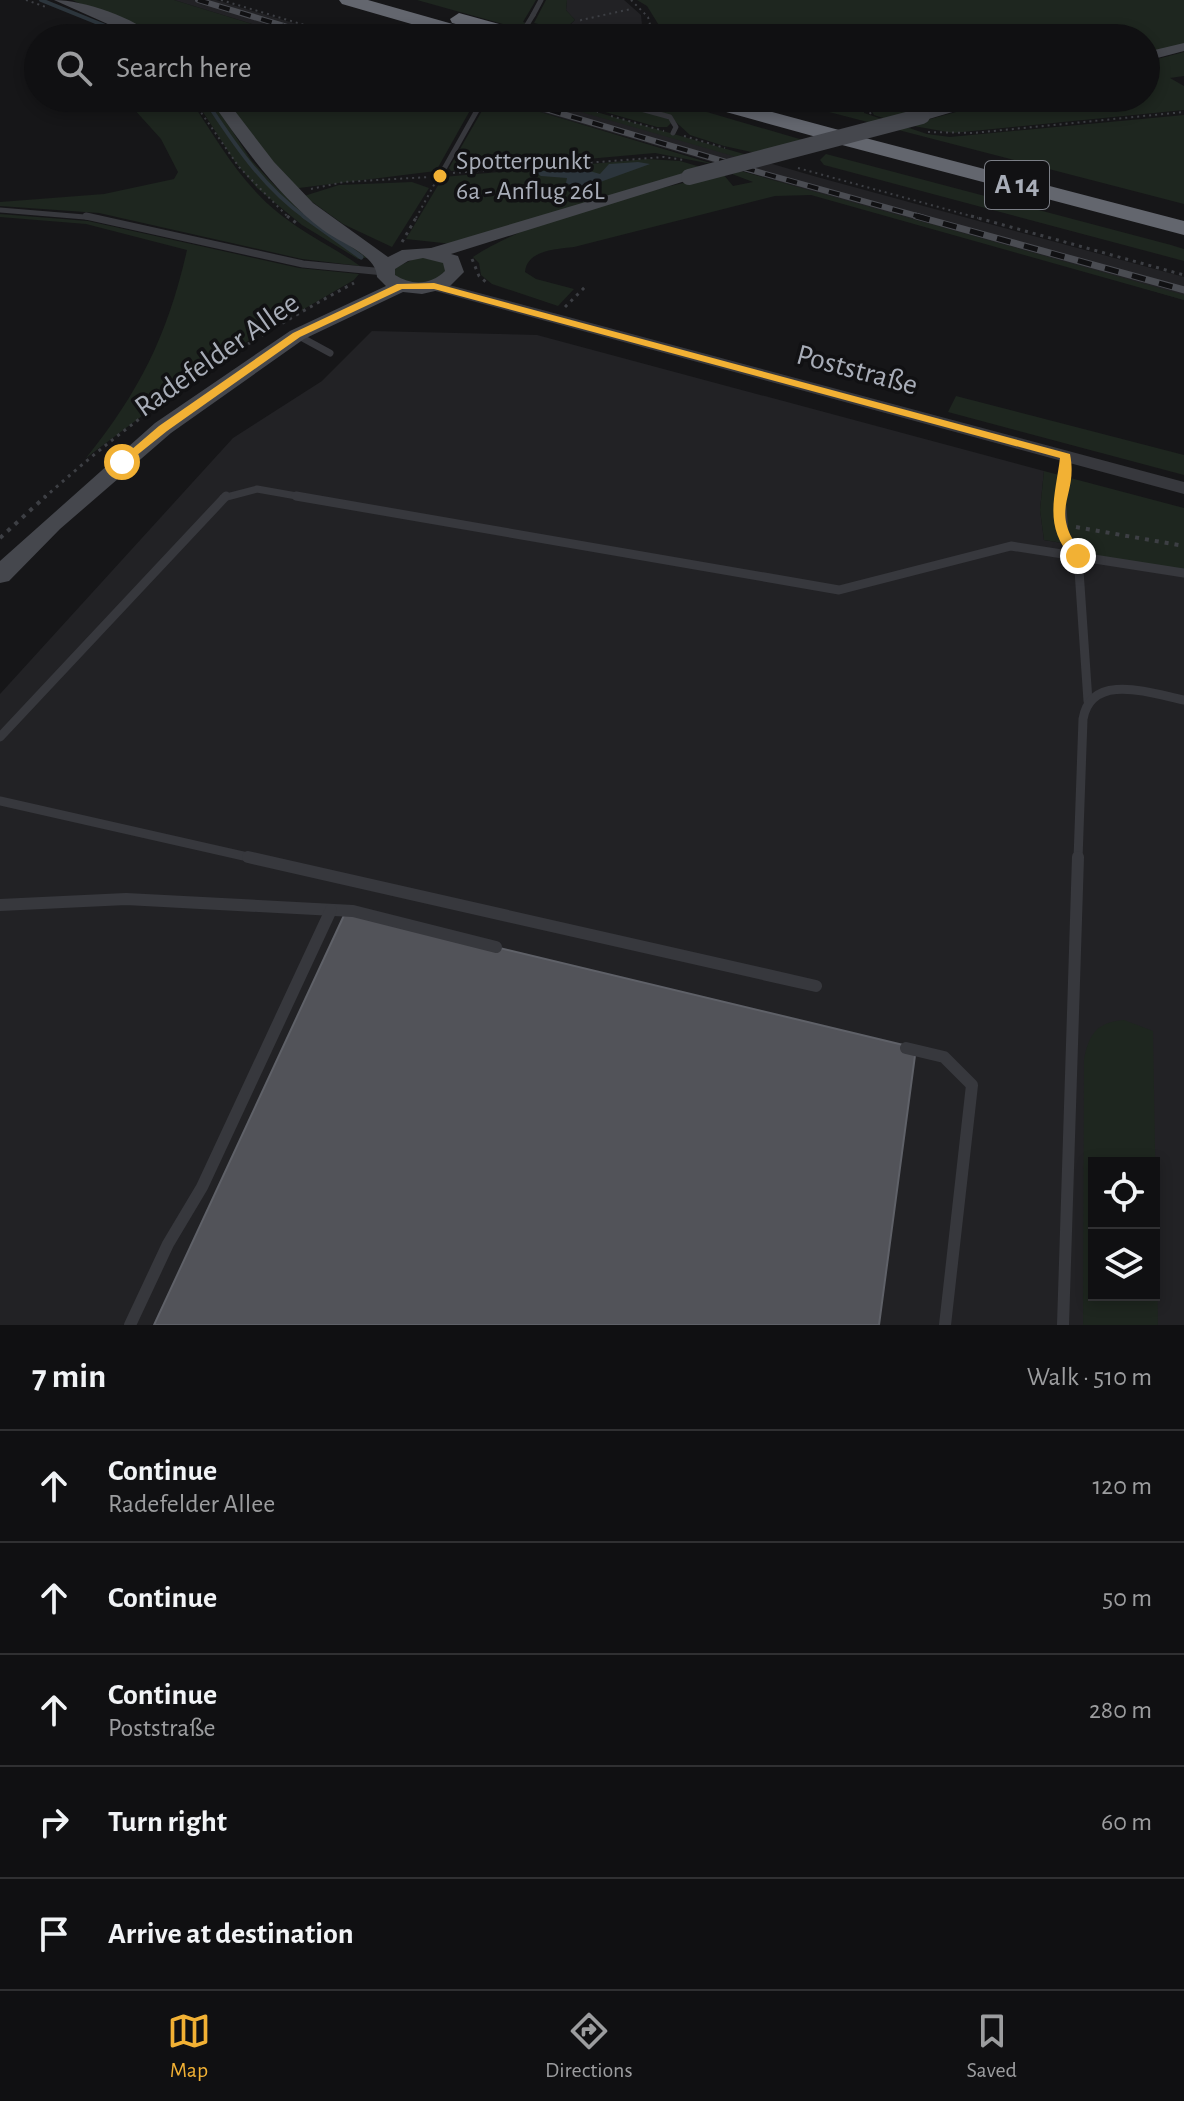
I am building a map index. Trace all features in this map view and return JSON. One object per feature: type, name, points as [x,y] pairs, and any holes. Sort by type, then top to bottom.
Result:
[{"type":"highway","points":[[348,0],[432,24]]},
{"type":"highway","points":[[392,0],[476,24]]},
{"type":"highway","name":"A 14","points":[[765,112],[858,131],[1184,212]]},
{"type":"highway","name":"A 14","points":[[794,112],[1184,228]]},
{"type":"main road","points":[[61,0],[121,24]]},
{"type":"main road","points":[[1160,53],[1184,47]]},
{"type":"main road","points":[[226,112],[249,146],[281,184],[319,215],[393,267],[447,276]]},
{"type":"main road","points":[[393,267],[689,177],[923,124],[955,112]]},
{"type":"main road","points":[[447,276],[467,255],[526,227]]},
{"type":"main road","points":[[435,253],[447,276]]},
{"type":"main road","name":"Radefelder Allee","points":[[0,575],[52,524],[163,428],[297,335],[321,311],[393,267]]},
{"type":"street","name":"Poststraße","points":[[447,276],[516,307],[1184,488]]},
{"type":"lane","points":[[528,24],[541,0]]},
{"type":"lane","points":[[440,176],[477,112]]},
{"type":"lane","points":[[652,112],[670,117],[676,127],[673,133]]},
{"type":"lane","points":[[0,210],[89,216],[303,264],[362,270],[393,267]]},
{"type":"lane","points":[[297,335],[330,353]]},
{"type":"lane","points":[[1063,1325],[1083,719],[1088,701],[1078,556],[1065,543],[1058,524],[1066,456]]},
{"type":"lane","points":[[0,737],[214,505],[240,490],[257,489],[839,590],[1011,546],[1184,573]]},
{"type":"lane","points":[[1088,701],[1100,691],[1127,690],[1184,700]]},
{"type":"lane","points":[[0,801],[816,986]]},
{"type":"lane","points":[[0,905],[126,899],[353,911],[505,949]]},
{"type":"lane","points":[[130,1325],[168,1244],[202,1187],[331,910]]},
{"type":"lane","points":[[894,1045],[944,1057],[972,1085],[945,1325]]},
{"type":"path","points":[[221,0],[301,24]]},
{"type":"path","points":[[631,0],[648,17],[650,24]]},
{"type":"path","points":[[583,24],[581,20],[631,9]]},
{"type":"path","points":[[600,112],[734,150]]},
{"type":"path","points":[[858,131],[860,112]]},
{"type":"path","points":[[923,124],[951,135],[1184,112]]},
{"type":"path","points":[[331,184],[664,157]]},
{"type":"path","points":[[797,168],[1184,275]]},
{"type":"path","points":[[393,267],[440,176]]},
{"type":"path","points":[[321,311],[356,282],[362,270]]},
{"type":"path","points":[[576,296],[585,287]]},
{"type":"path","points":[[1058,524],[1184,546]]},
{"type":"shaded area","points":[[72,0],[174,0],[252,24],[127,24]]},
{"type":"shaded area","points":[[174,0],[216,0],[296,24],[252,24]]},
{"type":"shaded area","points":[[417,0],[536,0],[523,22],[529,24],[503,24]]},
{"type":"shaded area","points":[[546,0],[567,0],[566,10],[575,20],[570,24],[534,23]]},
{"type":"shaded area","points":[[567,0],[624,0],[641,15],[642,24],[571,24],[575,20],[566,10]]},
{"type":"shaded area","points":[[637,0],[1184,0],[1184,44],[1160,50],[1160,24],[658,24],[647,6]]},
{"type":"shaded area","points":[[1184,52],[1184,76],[1170,78],[1184,86],[1184,110],[953,133],[908,125],[956,112],[1160,112],[1160,58]]},
{"type":"shaded area","points":[[137,112],[198,112],[230,161],[266,203],[300,229],[360,266],[302,259],[99,213],[0,206],[0,202],[104,194],[174,179],[178,172],[161,139]]},
{"type":"shaded area","points":[[203,112],[220,112],[251,160],[278,189],[371,257],[358,259],[302,225],[257,188],[235,162]]},
{"type":"shaded area","points":[[234,112],[469,112],[436,171],[294,188],[254,141]]},
{"type":"shaded area","points":[[481,112],[541,112],[717,165],[655,153],[451,171],[449,168]]},
{"type":"shaded area","points":[[541,112],[595,112],[817,177],[1184,277],[1184,300]]},
{"type":"shaded area","points":[[581,112],[596,112],[751,156],[740,158]]},
{"type":"shaded area","points":[[605,112],[656,112],[672,122],[667,127]]},
{"type":"shaded area","points":[[660,112],[707,112],[803,140],[756,153],[690,135],[667,114]]},
{"type":"shaded area","points":[[829,112],[864,112],[927,134],[950,137],[1184,115],[1184,204]]},
{"type":"shaded area","points":[[872,112],[921,112],[889,120]]},
{"type":"shaded area","points":[[826,154],[1171,245],[1184,249],[1184,261],[824,165],[820,160]]},
{"type":"shaded area","points":[[647,159],[680,161],[704,168],[452,244],[406,239],[443,177]]},
{"type":"shaded area","points":[[609,164],[650,164],[581,189],[566,183],[567,178],[541,176],[535,172],[576,167],[600,174]]},
{"type":"shaded area","points":[[741,171],[1184,295],[1184,300],[811,195],[775,196],[537,255],[531,259],[525,272],[536,279],[574,289],[558,306],[492,284],[481,275],[479,263],[473,257],[527,230],[594,206],[723,174],[733,186],[753,182],[732,174]]},
{"type":"shaded area","points":[[412,182],[429,188],[392,247],[343,224],[304,196],[339,185]]},
{"type":"shaded area","points":[[0,214],[88,221],[299,268],[359,274],[354,280],[219,358],[86,458],[122,409],[150,360],[171,309],[187,250],[86,224],[0,217]]},
{"type":"shaded area","points":[[418,257],[443,261],[448,270],[441,279],[416,285],[395,278],[393,269]]},
{"type":"shaded area","points":[[372,331],[537,335],[1044,471],[1040,510],[1044,540],[1184,563],[1184,1325],[0,1325],[0,694],[233,438],[322,381]]},
{"type":"shaded area","points":[[956,396],[1184,455],[1184,475],[948,412]]},
{"type":"shaded area","points":[[1044,471],[1184,508],[1184,570],[1092,555],[1086,547],[1044,540],[1040,510]]},
{"type":"shaded area","points":[[1124,1020],[1153,1031],[1155,1157],[1088,1157],[1088,1301],[1158,1301],[1158,1325],[1083,1325],[1084,1059],[1092,1036],[1107,1023]]},
{"type":"building","points":[[346,911],[916,1048],[879,1325],[154,1325]]},
{"type":"waterway","points":[[41,0],[100,24]]},
{"type":"waterway","points":[[214,112],[262,178],[306,218]]},
{"type":"waterway","points":[[304,216],[361,257]]},
{"type":"railway","points":[[198,0],[278,24]]},
{"type":"railway","points":[[556,112],[726,162]]},
{"type":"railway","points":[[744,168],[924,218]]},
{"type":"railway","points":[[916,216],[1184,290]]},
{"type":"place","name":"Spotterpunkt 6a - Anflug 26L","points":[[440,176]]},
{"type":"route","points":[[122,462],[163,428],[297,335],[400,286],[434,286],[1066,456],[1058,524],[1065,543],[1078,556]]}]
